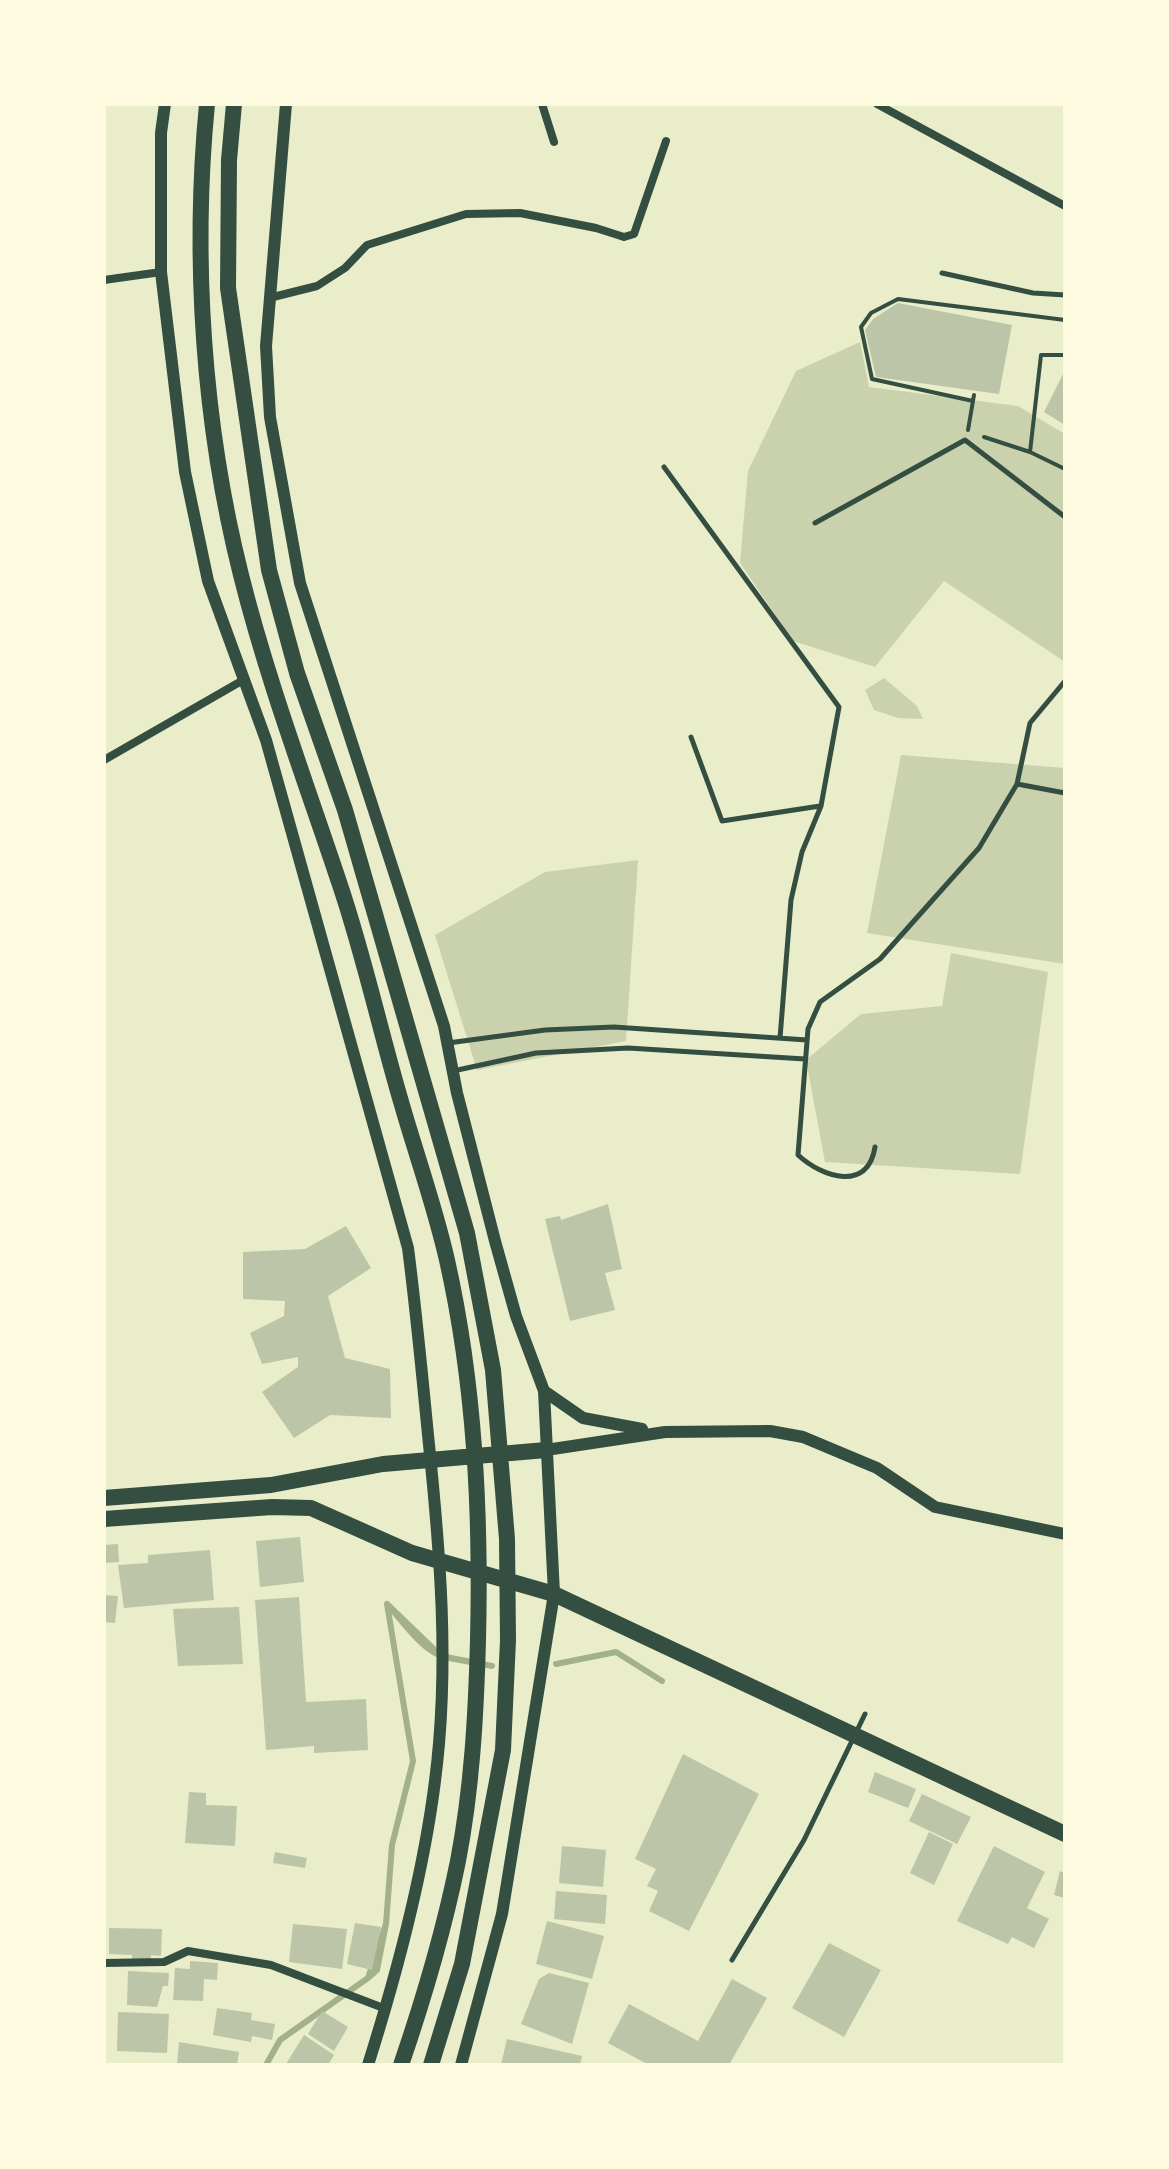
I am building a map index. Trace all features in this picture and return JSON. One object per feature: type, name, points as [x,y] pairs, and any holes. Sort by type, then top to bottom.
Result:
[{"type":"main road","points":[[207,104],[202,152],[201,290],[210,400],[239,569],[268,676],[341,888],[403,1110],[424,1172],[447,1262],[466,1361],[481,1567],[472,1775],[445,1913],[401,2065]]},
{"type":"main road","points":[[234,104],[229,160],[228,288],[269,570],[297,673],[345,810],[467,1233],[493,1370],[507,1539],[508,1640],[503,1750],[462,1964],[431,2065]]},
{"type":"main road","points":[[104,1498],[271,1485],[383,1464],[546,1450]]},
{"type":"main road","points":[[104,1519],[272,1507],[311,1508],[441,1562],[554,1594],[1065,1834]]},
{"type":"street","points":[[165,104],[161,133],[161,272],[185,472],[208,581],[266,740],[408,1248],[431,1461],[441,1562],[443,1692],[435,1782],[422,1857],[386,2009],[368,2065]]},
{"type":"street","points":[[286,104],[266,346],[270,417],[300,583],[372,796],[447,1043],[516,1316],[544,1391],[554,1594],[502,1914],[461,2065]]},
{"type":"street","points":[[542,104],[554,142]]},
{"type":"street","points":[[877,104],[1065,206]]},
{"type":"street","points":[[269,298],[317,286],[345,268],[367,245],[466,214],[520,213],[596,228],[624,237],[634,234],[666,141]]},
{"type":"street","points":[[104,280],[161,272]]},
{"type":"street","points":[[104,760],[245,679]]},
{"type":"street","points":[[544,1391],[583,1418],[665,1432]]},
{"type":"street","points":[[546,1450],[665,1432],[770,1431],[803,1437],[877,1468],[935,1507],[1065,1534]]},
{"type":"street","points":[[104,1963],[164,1962],[188,1951],[271,1965],[386,2009]]},
{"type":"lane","points":[[942,273],[1033,293],[1065,295]]},
{"type":"lane","points":[[815,523],[965,440],[1065,517]]},
{"type":"lane","points":[[664,467],[839,707],[821,806],[802,852],[791,900],[780,1038]]},
{"type":"lane","points":[[875,1147],[873,1162],[859,1173],[824,1173],[814,1170],[798,1155],[808,1029],[820,1002],[890,948],[979,848],[1017,784],[1030,723],[1065,681]]},
{"type":"lane","points":[[691,737],[722,821],[821,806]]},
{"type":"lane","points":[[1017,784],[1065,793]]},
{"type":"lane","points":[[447,1043],[545,1030],[614,1027],[807,1040]]},
{"type":"lane","points":[[453,1071],[536,1053],[628,1048],[805,1059]]},
{"type":"lane","points":[[732,1960],[804,1840],[865,1714]]},
{"type":"path","points":[[965,440],[973,398],[872,379],[861,327],[871,313],[898,299],[1065,320]]},
{"type":"path","points":[[1030,452],[1041,355],[1065,355]]},
{"type":"path","points":[[967,432],[1030,452],[1065,469]]},
{"type":"green space","points":[[860,342],[869,387],[1018,406],[1065,434],[1065,662],[944,581],[875,667],[793,641],[740,563],[748,471],[796,371]]},
{"type":"green space","points":[[884,678],[917,706],[923,719],[898,718],[874,710],[865,690]]},
{"type":"green space","points":[[901,755],[1065,768],[1065,964],[867,933]]},
{"type":"green space","points":[[638,860],[626,1041],[477,1070],[435,935],[545,872]]},
{"type":"green space","points":[[951,953],[1048,972],[1020,1174],[825,1162],[806,1060],[861,1014],[942,1006]]},
{"type":"building","points":[[898,303],[1012,325],[999,394],[876,377],[865,330],[873,319]]},
{"type":"building","points":[[1065,370],[1065,425],[1044,412]]},
{"type":"building","points":[[608,1204],[622,1269],[605,1273],[615,1310],[570,1321],[545,1219],[560,1216],[561,1220]]},
{"type":"building","points":[[346,1226],[371,1268],[328,1296],[345,1358],[390,1369],[391,1418],[330,1415],[294,1438],[262,1392],[298,1367],[298,1357],[262,1364],[250,1333],[284,1316],[285,1301],[243,1299],[243,1252],[305,1249]]},
{"type":"building","points":[[300,1537],[304,1582],[260,1587],[256,1541]]},
{"type":"building","points":[[118,1544],[119,1562],[104,1563],[104,1545]]},
{"type":"building","points":[[210,1550],[214,1600],[124,1608],[118,1565],[148,1563],[148,1555]]},
{"type":"building","points":[[104,1595],[118,1596],[115,1623],[104,1622]]},
{"type":"building","points":[[299,1597],[306,1702],[366,1699],[368,1750],[314,1753],[314,1746],[266,1750],[255,1600]]},
{"type":"building","points":[[239,1607],[243,1664],[178,1666],[173,1609]]},
{"type":"building","points":[[683,1754],[759,1794],[689,1931],[649,1911],[658,1891],[647,1886],[656,1869],[635,1859]]},
{"type":"building","points":[[875,1772],[916,1789],[908,1808],[868,1792]]},
{"type":"building","points":[[189,1792],[206,1793],[206,1805],[237,1806],[235,1846],[185,1843]]},
{"type":"building","points":[[922,1794],[971,1817],[957,1844],[909,1821]]},
{"type":"building","points":[[929,1832],[953,1844],[934,1885],[910,1873]]},
{"type":"building","points":[[562,1846],[606,1850],[603,1887],[559,1883]]},
{"type":"building","points":[[994,1846],[1045,1872],[1027,1908],[1049,1919],[1034,1948],[1012,1937],[1008,1944],[957,1921]]},
{"type":"building","points":[[275,1852],[307,1858],[305,1868],[273,1863]]},
{"type":"building","points":[[1060,1871],[1065,1873],[1065,1898],[1054,1895]]},
{"type":"building","points":[[556,1891],[607,1895],[605,1924],[554,1919]]},
{"type":"building","points":[[547,1921],[604,1936],[592,1979],[536,1964]]},
{"type":"building","points":[[355,1923],[381,1927],[372,1970],[347,1964]]},
{"type":"building","points":[[293,1924],[347,1929],[342,1969],[289,1962]]},
{"type":"building","points":[[109,1928],[162,1929],[161,1956],[151,1955],[151,1960],[109,1954]]},
{"type":"building","points":[[829,1943],[881,1970],[844,2037],[792,2008]]},
{"type":"building","points":[[190,1961],[218,1963],[217,1980],[204,1979],[203,2001],[173,2000],[175,1968],[190,1969]]},
{"type":"building","points":[[128,1971],[169,1973],[168,1986],[163,1986],[157,2007],[127,2005]]},
{"type":"building","points":[[549,1973],[589,1983],[572,2044],[521,2024],[539,1979]]},
{"type":"building","points":[[732,1979],[767,1998],[729,2065],[649,2065],[608,2043],[629,2004],[698,2041]]},
{"type":"building","points":[[217,2008],[252,2013],[251,2020],[275,2024],[272,2040],[252,2036],[251,2042],[213,2035]]},
{"type":"building","points":[[322,2011],[348,2027],[334,2051],[308,2034]]},
{"type":"building","points":[[118,2012],[169,2014],[167,2053],[117,2051]]},
{"type":"building","points":[[304,2035],[334,2055],[328,2065],[286,2064]]},
{"type":"building","points":[[507,2039],[582,2056],[580,2065],[501,2065]]},
{"type":"building","points":[[179,2042],[239,2052],[237,2065],[177,2065]]},
{"type":"waterway","points":[[266,2065],[280,2040],[368,1978],[386,1924],[392,1845],[413,1761],[387,1604],[441,1656],[492,1666],[448,1658],[442,1656],[434,1652],[419,1641],[387,1604],[413,1761],[392,1845],[386,1924],[377,1970],[368,1978]]},
{"type":"waterway","points":[[556,1664],[616,1652],[662,1681]]}]
